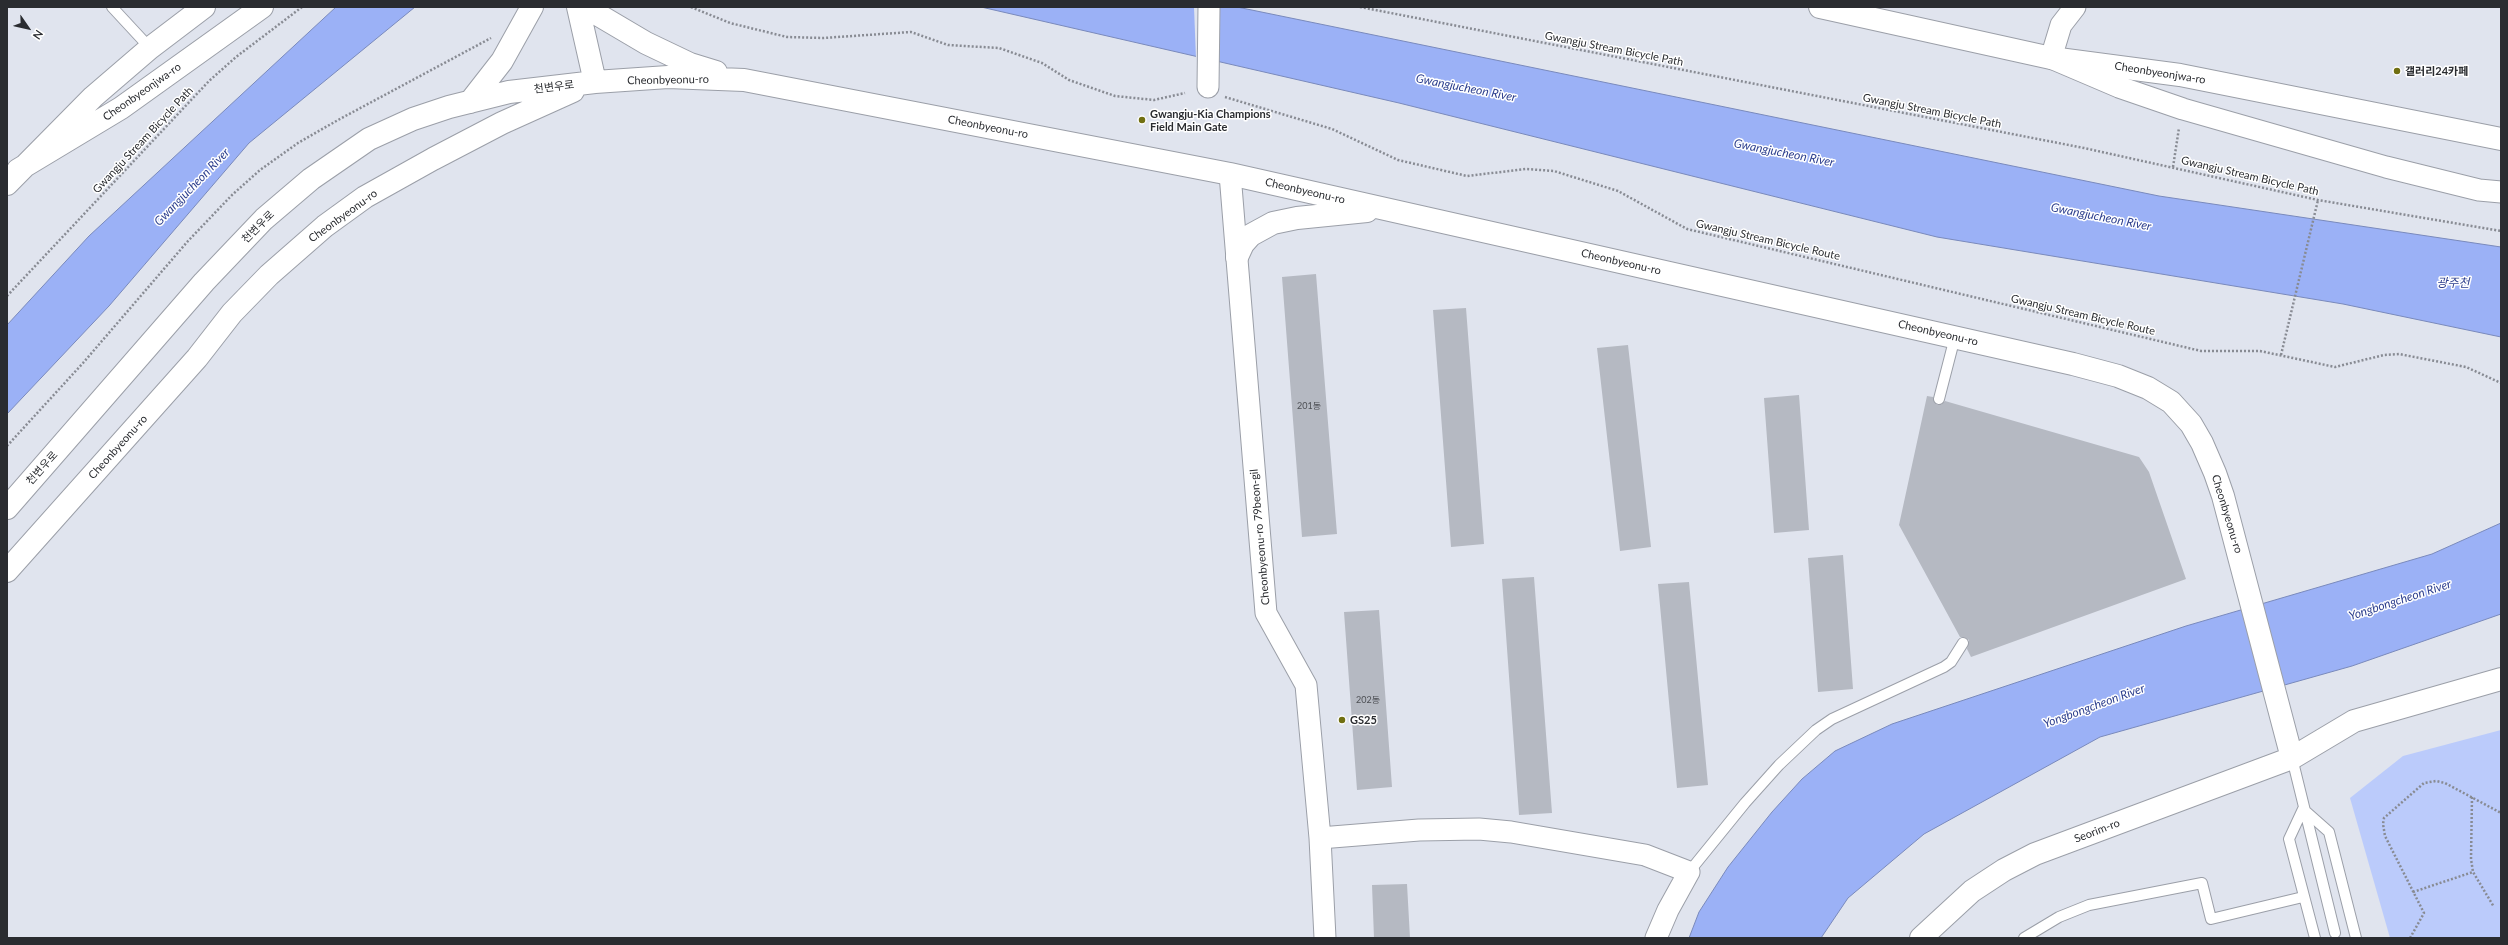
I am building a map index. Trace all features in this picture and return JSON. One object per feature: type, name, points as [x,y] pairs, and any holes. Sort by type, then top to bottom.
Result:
[{"type":"street","name":"Cheonbyeonjwa-ro","points":[[13,177],[93,96],[150,48],[204,7]]},
{"type":"street","name":"Cheonbyeonjwa-ro","points":[[13,177],[121,108],[262,7]]},
{"type":"street","points":[[470,102],[502,61],[532,7]]},
{"type":"street","points":[[578,7],[595,82]]},
{"type":"street","points":[[585,7],[646,44],[690,64],[744,80]]},
{"type":"street","points":[[1209,7],[1214,91]]},
{"type":"street","name":"Cheonbyeonjwa-ro","points":[[1820,7],[1861,11],[2051,58],[2180,75],[2501,139]]},
{"type":"street","points":[[2075,7],[2061,25],[2051,58],[2119,87],[2183,109],[2386,167],[2479,190],[2501,192]]},
{"type":"street","name":"Cheonbyeonu-ro","points":[[7,572],[197,358],[232,313],[269,275],[325,226],[365,197],[502,122],[595,82],[668,78],[744,80],[1230,174],[1956,337],[2118,376],[2148,388],[2171,402],[2191,424],[2224,496],[2278,699],[2292,758]]},
{"type":"street","name":"천변우로","points":[[7,508],[204,282],[264,219],[310,179],[369,139],[413,119],[509,92],[595,82]]},
{"type":"street","name":"Cheonbyeonu-ro 79beon-gil","points":[[1230,174],[1266,612],[1306,685],[1320,838],[1325,938]]},
{"type":"street","points":[[1237,257],[1243,244],[1251,234],[1273,223],[1297,218],[1385,209]]},
{"type":"street","points":[[2292,758],[2354,721],[2501,679]]},
{"type":"street","name":"Seorim-ro","points":[[1921,938],[1972,891],[2004,870],[2035,854],[2292,758]]},
{"type":"street","points":[[1320,838],[1419,830],[1492,830],[1645,855],[1689,872],[1668,910],[1656,938]]},
{"type":"lane","points":[[112,7],[150,48]]},
{"type":"lane","points":[[1939,399],[1956,337]]},
{"type":"lane","points":[[1689,872],[1744,803],[1779,765],[1816,730],[1832,719],[1944,667],[1951,662],[1963,643]]},
{"type":"lane","points":[[2292,758],[2303,809],[2335,933]]},
{"type":"lane","points":[[2303,809],[2289,839],[2315,938]]},
{"type":"lane","points":[[2303,809],[2329,832],[2356,938]]},
{"type":"lane","points":[[2024,938],[2059,917],[2089,905],[2202,883],[2211,919],[2303,897]]},
{"type":"path","name":"Gwangju Stream Bicycle Path","points":[[7,296],[209,82],[236,57],[302,7]]},
{"type":"path","points":[[691,7],[730,23],[787,37],[830,38],[881,32],[911,32],[948,45],[999,48],[1042,63],[1069,80],[1115,96],[1154,100],[1185,93]]},
{"type":"path","name":"Gwangju Stream Bicycle Path","points":[[1360,7],[2173,167],[2318,200],[2501,231]]},
{"type":"path","name":"Gwangju Stream Bicycle Route","points":[[1214,91],[1332,129],[1398,160],[1466,176],[1526,169],[1554,171],[1618,191],[1687,229],[2201,351],[2260,351],[2335,367],[2384,355],[2399,354],[2466,367],[2501,384]]},
{"type":"path","points":[[2173,167],[2183,109]]},
{"type":"path","points":[[2281,355],[2318,200]]},
{"type":"path","points":[[2410,938],[2424,912],[2385,836],[2382,824],[2384,818],[2428,781],[2445,783],[2501,813]]},
{"type":"path","points":[[2472,797],[2471,859],[2474,872],[2494,907]]},
{"type":"path","points":[[2413,892],[2474,872]]},
{"type":"shaded area","points":[[2501,730],[2501,938],[2390,938],[2350,798],[2403,756]]},
{"type":"water","name":"Gwangjucheon River","points":[[336,7],[415,7],[249,143],[109,306],[7,414],[7,325],[89,236]]},
{"type":"water","name":"광주천","points":[[981,7],[1237,7],[2159,196],[2501,247],[2501,337],[2343,304],[1937,237],[1399,103]]},
{"type":"water","name":"Yongbongcheon River","points":[[2501,523],[2501,614],[2352,666],[2100,737],[1924,834],[1848,898],[1821,938],[1689,938],[1699,912],[1728,867],[1772,812],[1802,779],[1835,751],[1892,724],[2186,626],[2432,554]]},
{"type":"pier","points":[[1194,7],[1209,7],[1212,62],[1196,59]]},
{"type":"building","points":[[1316,274],[1337,534],[1302,537],[1282,277]]},
{"type":"building","points":[[1466,308],[1484,544],[1451,547],[1433,310]]},
{"type":"building","points":[[1628,345],[1651,547],[1620,551],[1597,348]]},
{"type":"building","points":[[1799,395],[1809,530],[1774,533],[1764,398]]},
{"type":"building","points":[[1927,396],[1933,397],[1937,405],[1941,405],[1945,401],[2139,457],[2149,472],[2186,579],[1971,657],[1967,649],[1969,640],[1964,637],[1960,637],[1899,525]]},
{"type":"building","points":[[1843,555],[1853,689],[1818,692],[1808,558]]},
{"type":"building","points":[[1534,577],[1552,813],[1519,815],[1502,579]]},
{"type":"building","points":[[1689,582],[1708,785],[1677,788],[1658,584]]},
{"type":"building","points":[[1379,610],[1392,787],[1357,790],[1344,612]]},
{"type":"building","points":[[1407,884],[1410,938],[1374,938],[1372,885]]},
{"type":"place","name":"갤러리24카페","points":[[2397,71]]},
{"type":"place","name":"Gwangju-Kia Champions Field Main Gate","points":[[1142,120]]},
{"type":"place","name":"GS25","points":[[1342,720]]}]
